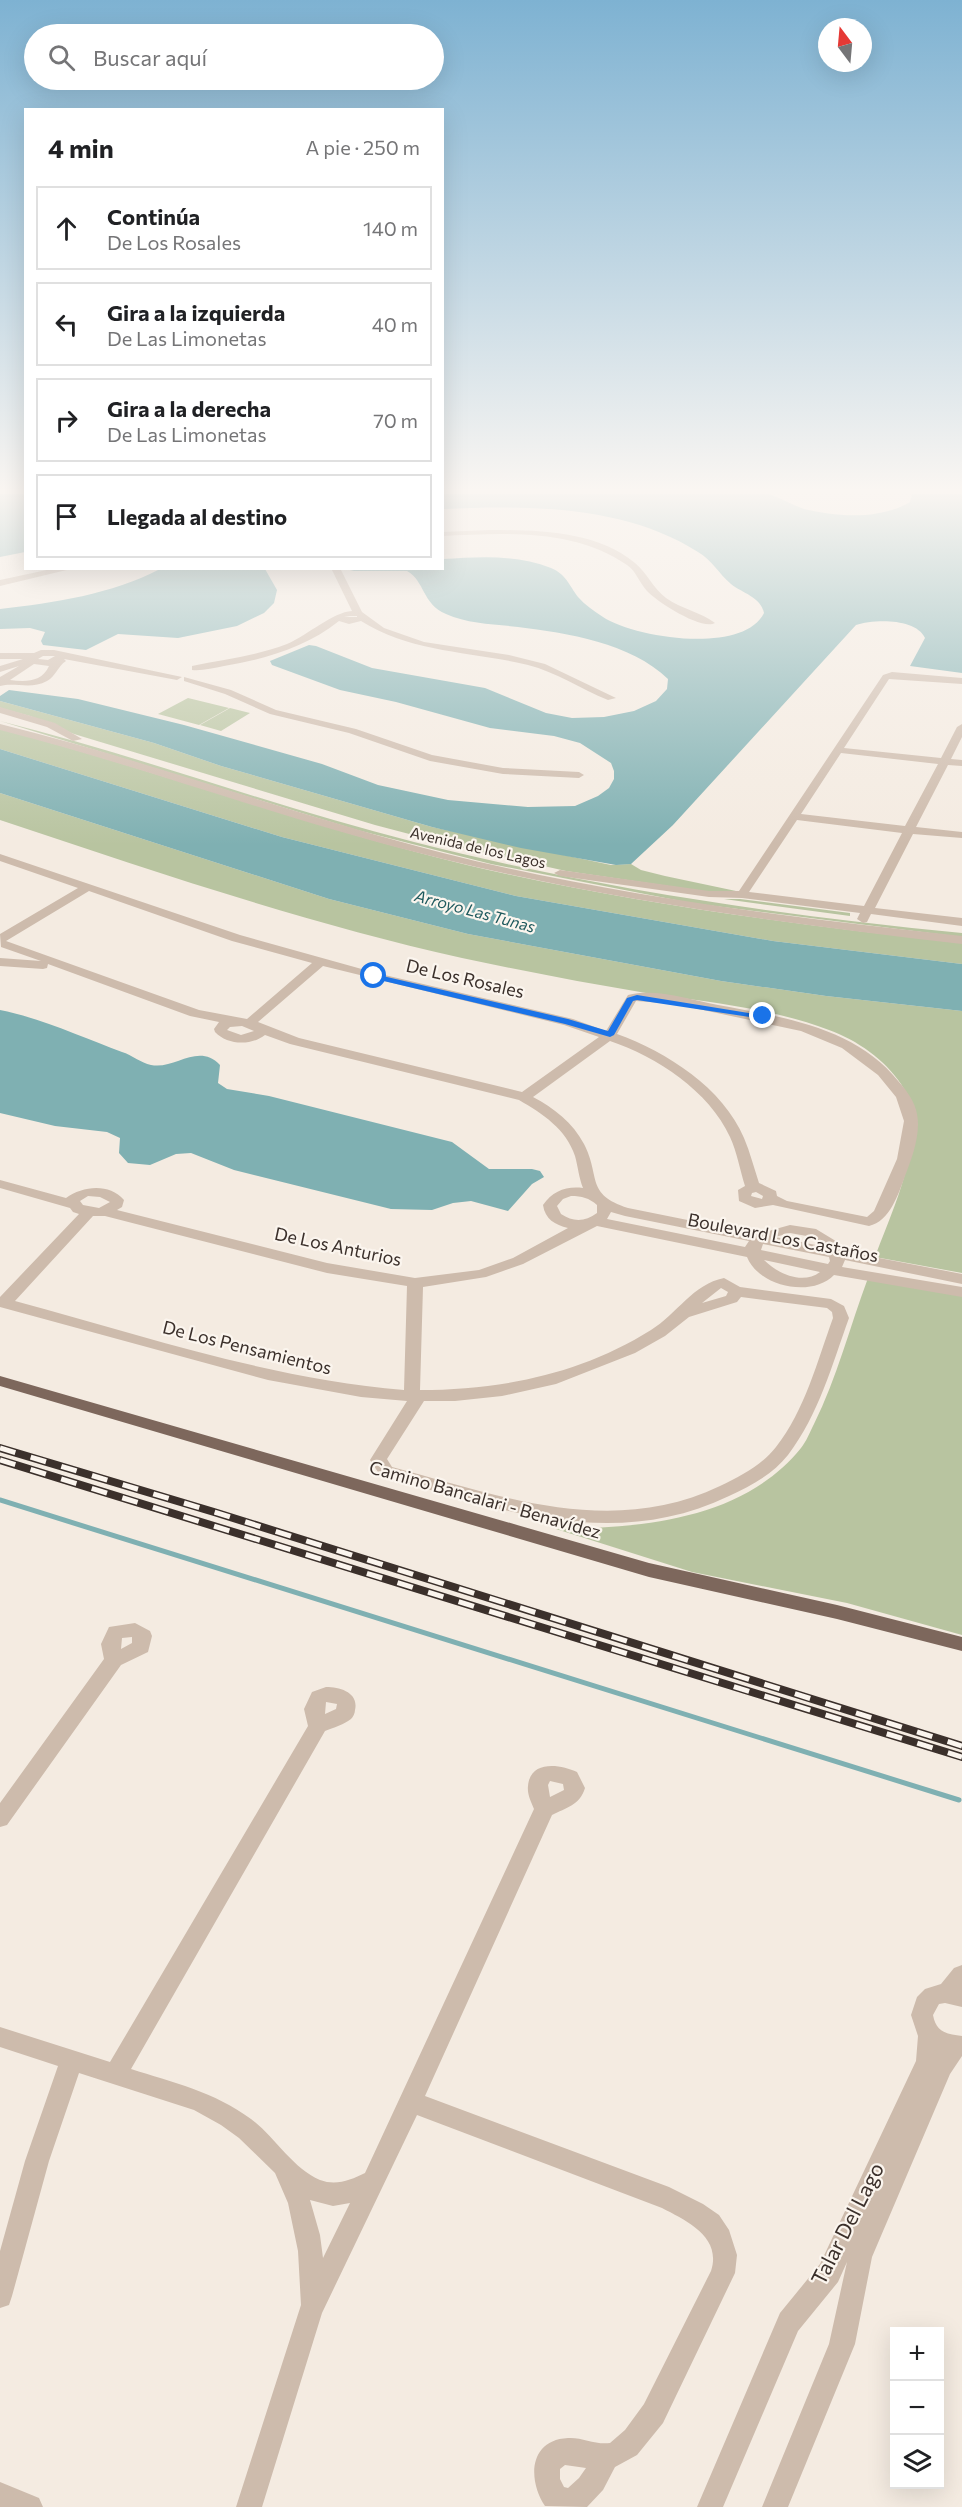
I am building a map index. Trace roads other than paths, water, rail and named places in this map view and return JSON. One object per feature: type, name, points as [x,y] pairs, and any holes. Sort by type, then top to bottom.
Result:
[{"type":"main road","name":"Camino Bancalari - Benavídez","points":[[0,1381],[649,1570],[893,1625],[962,1644]]},
{"type":"street","points":[[351,611],[352,618]]},
{"type":"street","points":[[351,611],[352,618]]},
{"type":"street","points":[[685,611],[710,623]]},
{"type":"street","points":[[182,675],[201,675],[214,665],[283,648],[330,624],[352,618],[420,644],[540,665],[567,675],[611,698]]},
{"type":"street","points":[[0,669],[45,653],[55,660],[88,662],[141,671],[201,675],[273,712],[352,731],[430,758],[503,771],[579,775]]},
{"type":"street","points":[[0,656],[33,659]]},
{"type":"street","points":[[4,684],[33,659]]},
{"type":"street","points":[[4,684],[47,677],[55,660]]},
{"type":"street","points":[[742,895],[888,676],[962,681]]},
{"type":"street","points":[[0,710],[31,717],[76,739]]},
{"type":"street","name":"Avenida de los Lagos","points":[[0,719],[76,739],[345,821],[556,873],[696,898],[864,916],[962,931]]},
{"type":"street","name":"Avenida de los Lagos","points":[[0,727],[76,747],[340,829],[492,868],[690,905],[962,940]]},
{"type":"street","points":[[864,916],[962,727]]},
{"type":"street","points":[[839,748],[962,763]]},
{"type":"street","points":[[946,760],[962,758]]},
{"type":"street","points":[[795,816],[962,835]]},
{"type":"street","name":"De Los Rosales","points":[[0,857],[236,938],[319,963],[568,1022],[610,1035],[664,1061],[694,1083],[717,1106],[737,1137],[753,1187],[743,1192],[747,1201],[760,1204],[771,1199],[862,1222],[876,1220],[899,1172],[908,1140],[910,1115],[891,1080],[855,1051],[820,1033],[763,1016],[642,997],[630,999],[610,1035]]},
{"type":"street","points":[[556,873],[709,894],[742,895],[864,916],[962,922]]},
{"type":"street","points":[[1,945],[88,887]]},
{"type":"street","points":[[1,945],[195,1014],[255,1026],[295,1041],[524,1097],[556,1118],[577,1143],[589,1186],[601,1201],[604,1214],[593,1222]]},
{"type":"street","points":[[0,962],[70,969]]},
{"type":"street","points":[[255,1026],[319,963]]},
{"type":"street","points":[[195,1014],[234,1038],[295,1041]]},
{"type":"street","points":[[221,1032],[223,1026],[234,1022]]},
{"type":"street","points":[[246,1040],[259,1035],[255,1026]]},
{"type":"street","points":[[524,1097],[610,1035]]},
{"type":"street","points":[[542,1249],[551,1227],[552,1202],[575,1185],[585,1173]]},
{"type":"street","points":[[0,1184],[73,1204],[78,1209],[89,1212],[106,1212],[159,1224]]},
{"type":"street","points":[[25,1191],[87,1192],[113,1196],[159,1224]]},
{"type":"street","points":[[73,1204],[74,1197],[87,1192]]},
{"type":"street","name":"Boulevard Los Castaños","points":[[562,1194],[577,1192],[834,1270],[962,1292]]},
{"type":"street","points":[[106,1212],[117,1204],[113,1196]]},
{"type":"street","points":[[3,1302],[89,1212]]},
{"type":"street","name":"Boulevard Los Castaños","points":[[550,1212],[566,1223],[593,1222],[754,1246]]},
{"type":"street","name":"De Los Anturios","points":[[159,1224],[327,1268],[415,1282],[481,1274],[542,1249],[593,1222]]},
{"type":"street","points":[[754,1246],[777,1230],[803,1230],[826,1239],[838,1254],[838,1262],[834,1270]]},
{"type":"street","name":"Boulevard Los Castaños","points":[[838,1254],[962,1279]]},
{"type":"street","points":[[415,1282],[415,1396]]},
{"type":"street","name":"De Los Pensamientos","points":[[3,1302],[285,1381],[371,1395],[415,1396],[477,1393],[549,1380],[621,1353],[656,1336],[688,1312],[732,1299],[736,1291],[831,1304],[839,1310],[841,1318],[798,1428],[781,1453],[749,1479],[710,1499],[644,1514],[600,1517],[564,1516],[386,1471],[378,1460],[415,1396]]},
{"type":"street","points":[[0,1819],[114,1660]]},
{"type":"street","points":[[115,2075],[318,1726]]},
{"type":"street","points":[[249,2507],[311,2310],[411,2102],[544,1809]]},
{"type":"street","points":[[954,1995],[955,1986],[962,1975]]},
{"type":"street","name":"Talar Del Lago","points":[[710,2507],[789,2322],[829,2273],[927,2061],[929,2035],[923,2028],[921,2011],[929,1998],[954,1995]]},
{"type":"street","points":[[929,2035],[936,2041],[958,2047]]},
{"type":"street","points":[[0,2037],[225,2113],[256,2138],[285,2169],[312,2188],[328,2195],[343,2196],[374,2181]]},
{"type":"street","name":"Talar Del Lago","points":[[775,2507],[842,2344],[860,2257],[941,2067],[958,2047]]},
{"type":"street","points":[[0,2296],[37,2161],[71,2062]]},
{"type":"street","points":[[411,2102],[669,2199],[700,2214],[719,2232],[725,2265],[672,2375],[646,2424],[623,2450],[605,2459]]},
{"type":"street","points":[[285,2169],[300,2198],[310,2238],[313,2266],[311,2310]]},
{"type":"street","points":[[0,2495],[30,2507]]},
{"type":"water","points":[[0,611],[266,611],[237,626],[178,638],[118,634],[86,650],[43,645],[41,641],[45,632],[30,628],[0,629]]},
{"type":"water","points":[[440,611],[594,611],[618,625],[662,636],[688,639],[734,634],[752,626],[764,613],[763,611],[962,611],[962,673],[910,666],[925,638],[913,627],[883,621],[856,625],[673,825],[631,864],[616,865],[521,848],[432,827],[221,766],[154,743],[0,701],[0,696],[9,690],[78,699],[184,725],[322,764],[378,785],[448,800],[528,807],[575,806],[598,796],[609,788],[614,779],[611,763],[580,743],[554,736],[490,728],[396,702],[340,690],[272,665],[270,661],[309,645],[316,646],[372,668],[485,688],[546,713],[572,718],[604,717],[634,711],[656,701],[667,689],[668,679],[636,657],[598,642],[557,633],[472,622]]},
{"type":"water","name":"Arroyo Las Tunas","points":[[0,749],[282,837],[516,896],[773,941],[962,964],[962,1011],[826,996],[721,981],[468,934],[329,899],[0,793]]},
{"type":"water","points":[[0,1010],[61,1028],[151,1065],[169,1064],[186,1058],[203,1056],[220,1065],[218,1083],[227,1089],[269,1096],[452,1142],[489,1169],[532,1169],[540,1171],[544,1177],[532,1184],[508,1211],[471,1201],[453,1203],[432,1210],[391,1209],[234,1170],[191,1153],[176,1154],[150,1165],[128,1163],[119,1153],[120,1138],[107,1132],[55,1126],[0,1113]]},
{"type":"waterway","points":[[0,1500],[959,1800]]},
{"type":"railway","points":[[0,1448],[214,1512],[962,1746]]},
{"type":"railway","points":[[0,1460],[962,1757]]}]
